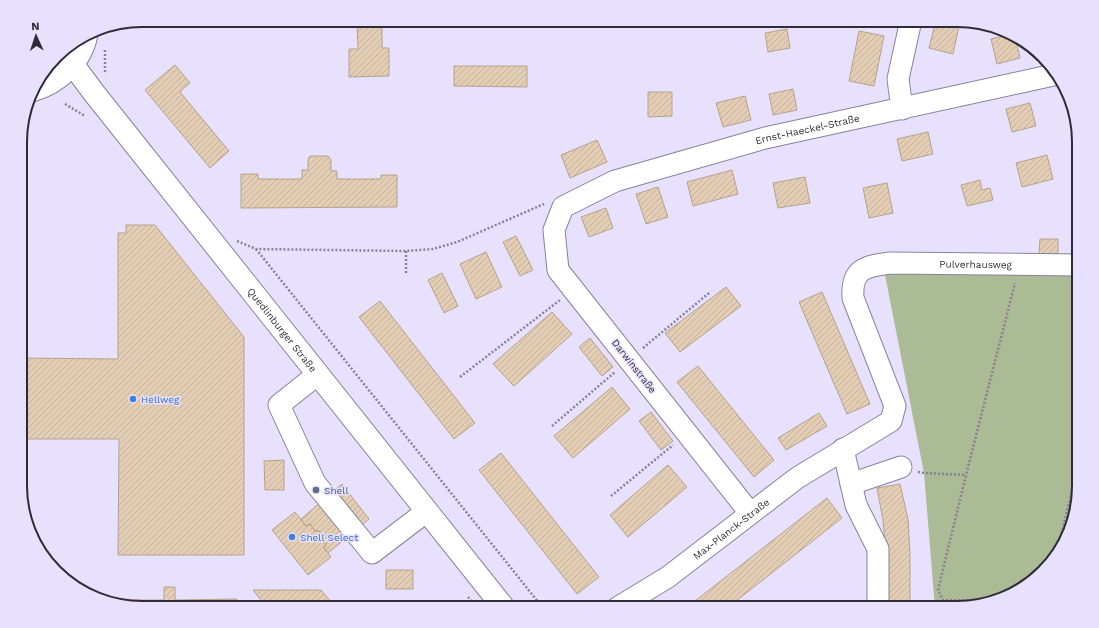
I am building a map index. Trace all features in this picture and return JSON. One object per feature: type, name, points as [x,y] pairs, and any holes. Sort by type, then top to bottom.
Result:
[{"type":"main road","name":"Quedlinburger Straße","points":[[68,58],[498,601]]},
{"type":"street","points":[[902,109],[898,79],[909,27]]},
{"type":"street","points":[[41,87],[51,83],[68,58],[81,52],[84,42]]},
{"type":"street","name":"Ernst-Haeckel-Straße","points":[[563,207],[615,181],[765,138],[1051,76]]},
{"type":"street","name":"Darwinstraße","points":[[563,207],[554,230],[558,270],[750,513]]},
{"type":"street","name":"Pulverhausweg","points":[[873,265],[890,263],[1072,265]]},
{"type":"street","name":"Max-Planck-Straße","points":[[629,601],[668,577],[797,478],[891,421],[895,406],[853,298],[852,287],[856,275],[864,268],[873,265]]},
{"type":"street","points":[[318,374],[279,405],[315,483],[372,553],[427,511]]},
{"type":"street","points":[[844,449],[856,505],[878,549],[878,601]]},
{"type":"street","points":[[851,484],[901,468]]},
{"type":"path","points":[[537,601],[256,249],[406,251],[433,249],[457,242],[548,202],[563,207]]},
{"type":"path","points":[[406,251],[406,273]]},
{"type":"path","points":[[968,601],[943,600],[938,590],[1018,273],[1017,265]]},
{"type":"path","points":[[460,377],[574,289]]},
{"type":"path","points":[[611,496],[687,433]]},
{"type":"path","points":[[924,474],[966,475]]},
{"type":"path","points":[[1062,533],[1072,490]]},
{"type":"green space","points":[[892,271],[1072,275],[1072,494],[1070,509],[1057,544],[1044,562],[1021,582],[994,595],[965,601],[934,601],[924,473],[885,275]]},
{"type":"building","points":[[357,27],[382,27],[382,48],[389,48],[389,76],[349,77],[349,49],[358,49]]},
{"type":"building","points":[[934,27],[959,27],[953,54],[929,48]]},
{"type":"building","points":[[787,29],[790,48],[768,52],[765,33]]},
{"type":"building","points":[[859,31],[884,36],[874,86],[849,81]]},
{"type":"building","points":[[1002,36],[1015,42],[1017,43],[1020,58],[997,64],[991,39]]},
{"type":"building","points":[[175,65],[190,83],[180,92],[229,151],[210,168],[145,90]]},
{"type":"building","points":[[454,66],[527,66],[527,87],[454,86]]},
{"type":"building","points":[[793,89],[797,110],[773,115],[769,94]]},
{"type":"building","points":[[648,92],[672,92],[672,116],[648,117]]},
{"type":"building","points":[[745,96],[751,120],[723,127],[716,103]]},
{"type":"building","points":[[1030,103],[1036,126],[1012,132],[1006,109]]},
{"type":"building","points":[[928,132],[933,154],[902,161],[897,139]]},
{"type":"building","points":[[597,140],[607,162],[570,178],[561,155]]},
{"type":"building","points":[[1047,155],[1053,179],[1022,187],[1016,163]]},
{"type":"building","points":[[310,156],[328,156],[331,160],[331,171],[337,171],[337,179],[381,179],[381,175],[397,175],[397,207],[241,208],[241,174],[258,174],[258,179],[302,179],[302,170],[308,170],[308,160]]},
{"type":"building","points":[[732,170],[738,194],[693,206],[687,182]]},
{"type":"building","points":[[805,177],[810,203],[778,208],[773,183]]},
{"type":"building","points":[[980,180],[982,190],[990,188],[993,200],[967,206],[961,185]]},
{"type":"building","points":[[887,183],[893,213],[869,218],[863,188]]},
{"type":"building","points":[[658,187],[668,217],[646,224],[636,194]]},
{"type":"building","points":[[606,208],[613,228],[589,237],[581,217]]},
{"type":"building","name":"Hellweg","points":[[126,225],[155,225],[244,337],[244,555],[118,555],[119,439],[27,439],[27,358],[118,359],[118,233],[126,233]]},
{"type":"building","points":[[516,236],[533,270],[520,276],[503,242]]},
{"type":"building","points":[[1040,239],[1058,239],[1058,254],[1039,254]]},
{"type":"building","points":[[486,252],[502,287],[476,299],[460,264]]},
{"type":"building","points":[[442,273],[458,306],[444,313],[428,280]]},
{"type":"building","points":[[726,287],[741,306],[680,352],[665,333]]},
{"type":"building","points":[[822,292],[870,404],[847,414],[799,302]]},
{"type":"building","points":[[380,301],[475,423],[454,439],[359,317]]},
{"type":"building","points":[[552,312],[572,334],[514,386],[493,364]]},
{"type":"building","points":[[590,338],[613,367],[602,376],[579,347]]},
{"type":"building","points":[[698,366],[774,460],[754,477],[677,382]]},
{"type":"building","points":[[612,387],[630,409],[573,458],[554,436]]},
{"type":"building","points":[[651,412],[673,441],[661,450],[639,421]]},
{"type":"building","points":[[819,413],[827,426],[786,450],[778,438]]},
{"type":"building","points":[[501,453],[599,577],[577,594],[479,470]]},
{"type":"building","points":[[284,460],[284,490],[265,490],[264,461]]},
{"type":"building","points":[[668,465],[687,487],[628,537],[610,515]]},
{"type":"building","points":[[342,484],[369,519],[328,553],[324,548],[326,545],[320,537],[322,535],[319,531],[315,531],[310,524],[306,526],[301,519]]},
{"type":"building","points":[[900,484],[908,519],[910,601],[885,601],[886,553],[883,520],[877,488]]},
{"type":"building","points":[[827,498],[842,518],[736,601],[695,601]]},
{"type":"building","points":[[295,512],[306,526],[310,524],[315,531],[319,531],[322,535],[320,537],[326,545],[324,548],[331,557],[308,575],[272,530]]},
{"type":"building","points":[[386,570],[413,570],[413,589],[386,589]]},
{"type":"building","points":[[164,587],[175,587],[175,600],[237,599],[237,601],[128,600],[164,600]]},
{"type":"building","points":[[253,590],[321,590],[330,601],[262,601]]},
{"type":"place","name":"Hellweg","points":[[133,399]]},
{"type":"place","name":"Shell","points":[[316,490]]},
{"type":"place","name":"Shell Select","points":[[292,537]]}]
